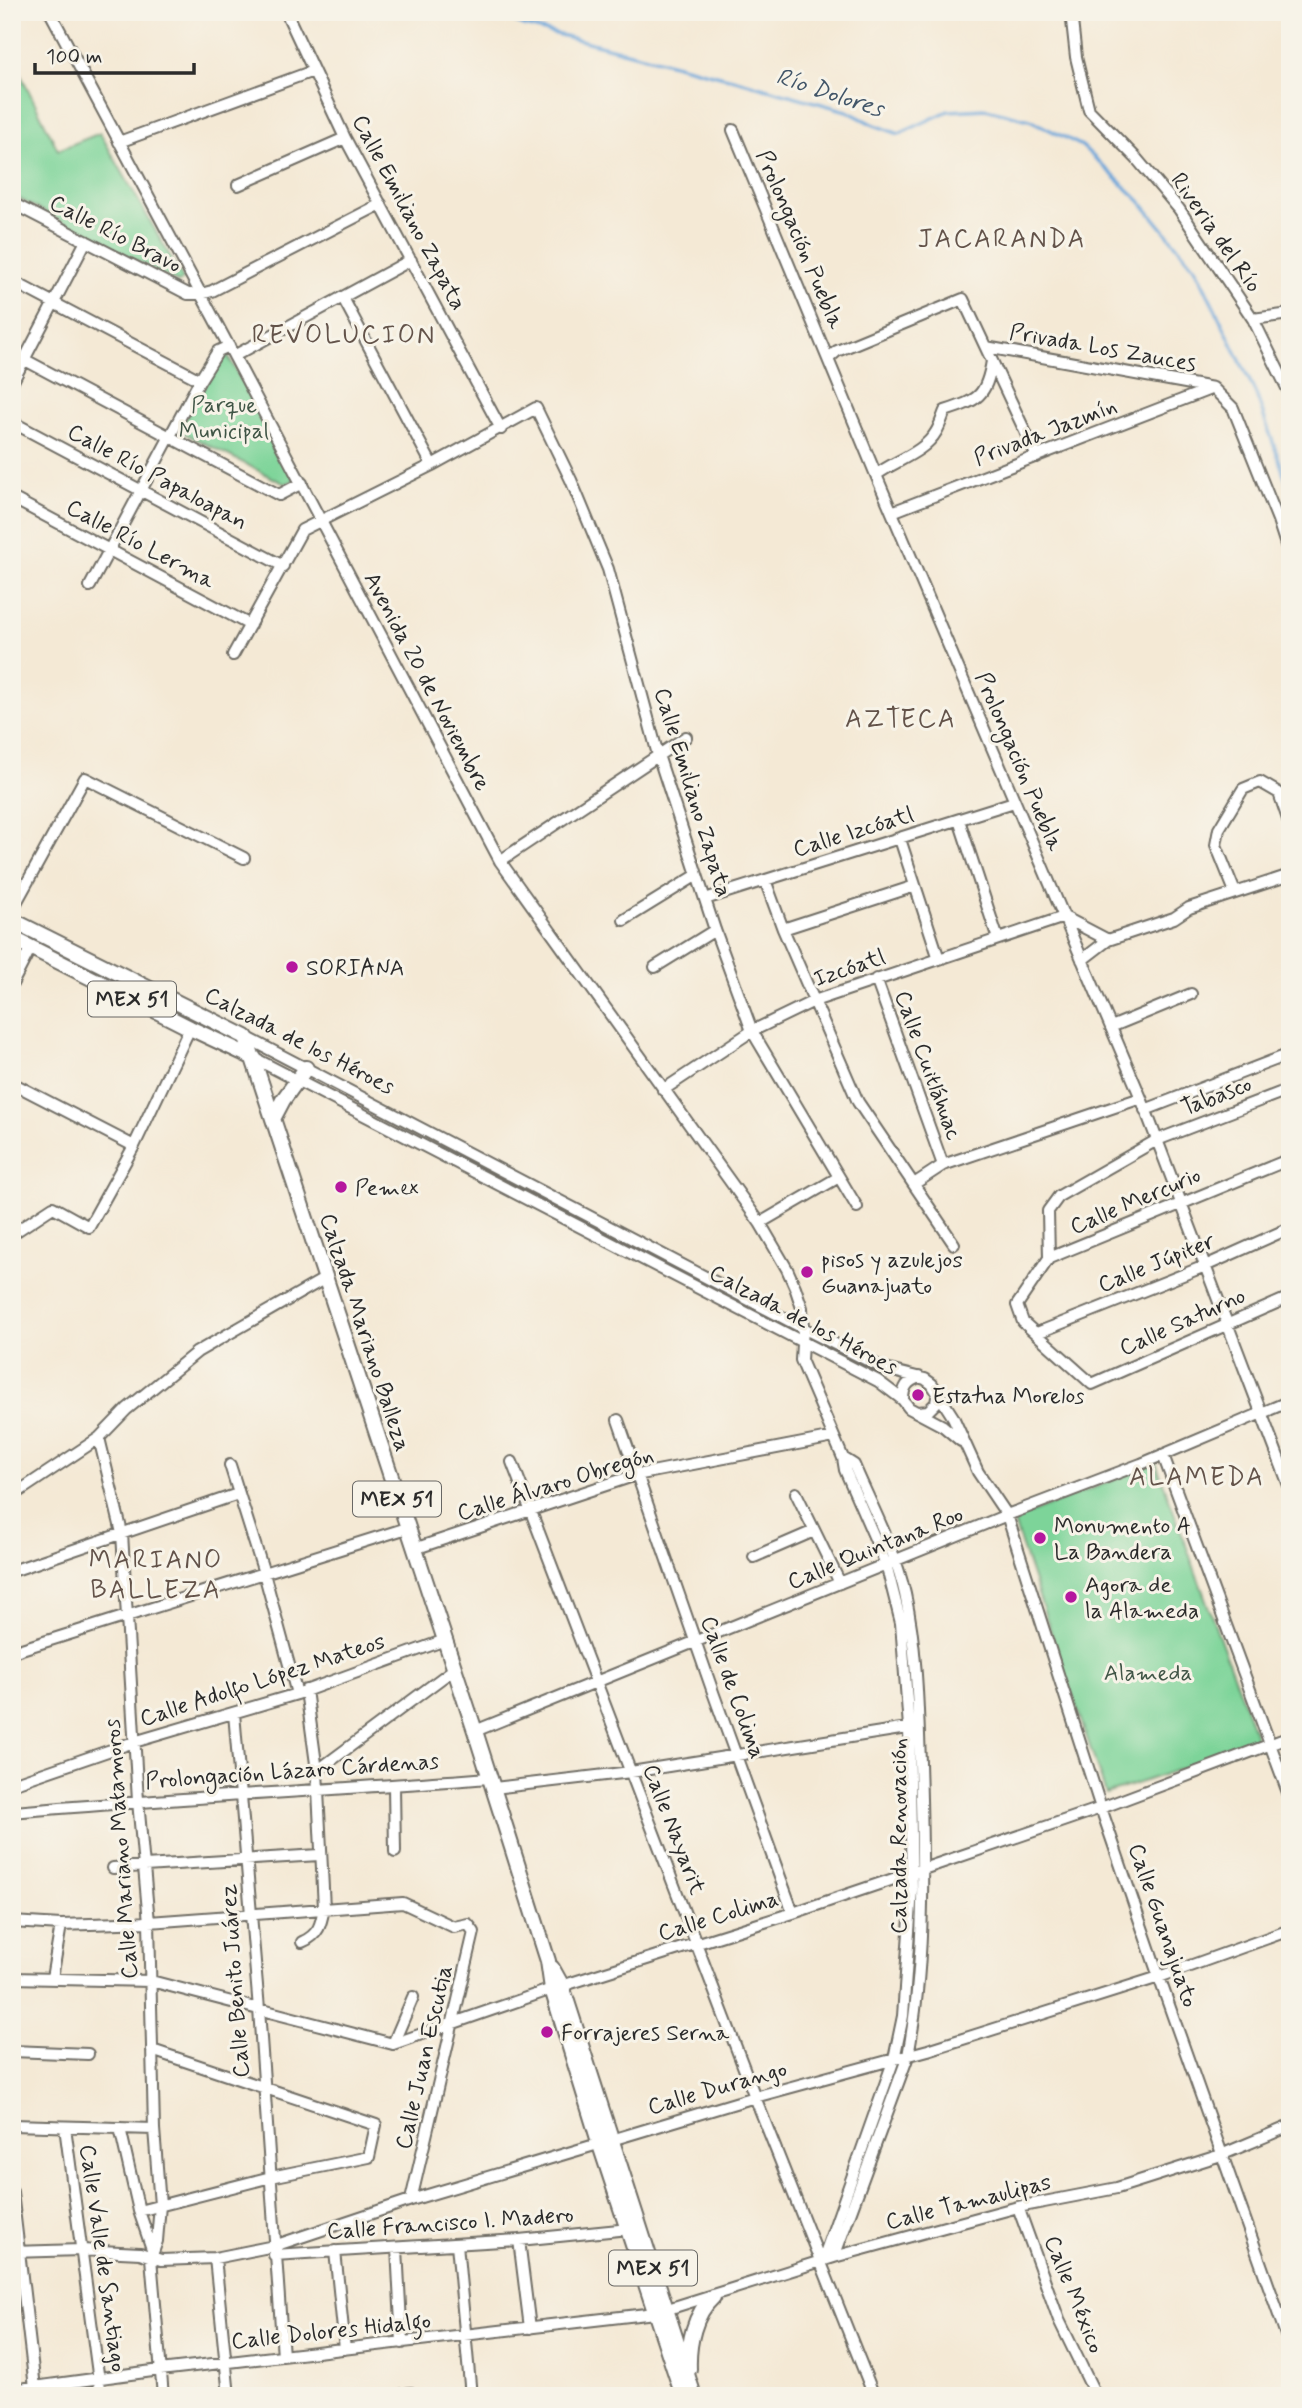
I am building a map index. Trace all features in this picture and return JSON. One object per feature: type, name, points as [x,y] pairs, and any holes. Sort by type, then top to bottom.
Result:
[{"type":"main road","name":"Calzada de los Héroes","points":[[12,919],[246,1037]]},
{"type":"main road","name":"Calzada de los Héroes","points":[[12,938],[254,1058]]},
{"type":"main road","name":"Calzada Mariano Balleza","points":[[246,1037],[492,1783],[605,2143]]},
{"type":"main road","points":[[273,1119],[306,1068]]},
{"type":"main road","name":"MEX 51","points":[[605,2143],[629,2229],[661,2311]]},
{"type":"main road","name":"MEX 51","points":[[605,2143],[689,2392]]},
{"type":"main road","points":[[689,2392],[688,2355],[693,2330],[704,2305],[713,2297]]},
{"type":"street","name":"Avenida 20 de Noviembre","points":[[50,12],[500,861],[760,1223],[795,1287],[802,1308],[802,1342]]},
{"type":"street","name":"Calle Emiliano Zapata","points":[[286,12],[345,138],[501,429],[536,408],[571,480],[608,569],[657,755],[715,930],[752,1031],[857,1207]]},
{"type":"street","name":"Riveria del Río","points":[[1071,12],[1076,57],[1089,110],[1136,158],[1179,209],[1253,319],[1290,394]]},
{"type":"street","points":[[119,142],[313,71]]},
{"type":"street","name":"Prolongación Puebla","points":[[733,130],[876,475],[1141,1098],[1290,1488]]},
{"type":"street","points":[[238,185],[345,138]]},
{"type":"street","name":"Calle Río Bravo","points":[[12,203],[188,294],[201,294]]},
{"type":"street","points":[[201,294],[212,291],[381,204]]},
{"type":"street","points":[[12,383],[86,241]]},
{"type":"street","points":[[90,586],[169,436],[218,351],[232,351],[343,298],[411,260]]},
{"type":"street","points":[[12,281],[200,380]]},
{"type":"street","points":[[343,298],[432,465]]},
{"type":"street","name":"Privada Los Zauces","points":[[829,358],[837,351],[963,299],[1037,457]]},
{"type":"street","points":[[1253,319],[1290,314]]},
{"type":"street","name":"Privada Los Zauces","points":[[986,347],[1213,388]]},
{"type":"street","points":[[12,353],[279,495],[302,483]]},
{"type":"street","name":"Privada Los Zauces","points":[[876,475],[890,464],[915,453],[936,435],[945,411],[974,401],[989,382],[992,361]]},
{"type":"street","points":[[1213,388],[1233,408],[1290,557]]},
{"type":"street","name":"Privada Jazmín","points":[[892,512],[1213,388]]},
{"type":"street","name":"Calle Río Papaloapan","points":[[12,422],[283,566]]},
{"type":"street","points":[[233,655],[302,530],[501,429]]},
{"type":"street","name":"Calle Río Lerma","points":[[12,498],[250,625]]},
{"type":"street","points":[[500,861],[686,737]]},
{"type":"street","points":[[12,910],[85,778],[244,858]]},
{"type":"street","points":[[1235,892],[1216,845],[1219,829],[1243,789],[1260,782],[1279,793],[1290,825]]},
{"type":"street","name":"Calle Izcóatl","points":[[705,900],[1014,802]]},
{"type":"street","points":[[959,820],[999,939]]},
{"type":"street","points":[[900,839],[939,959]]},
{"type":"street","points":[[624,920],[697,875]]},
{"type":"street","points":[[1082,960],[1108,940],[1174,918],[1189,908],[1290,875]]},
{"type":"street","points":[[765,880],[783,929],[858,1102],[954,1244]]},
{"type":"street","points":[[783,929],[915,886]]},
{"type":"street","points":[[1064,917],[1108,940]]},
{"type":"street","name":"Izcóatl","points":[[663,1090],[752,1031],[814,1001],[1064,917]]},
{"type":"street","points":[[656,967],[715,930]]},
{"type":"street","points":[[12,984],[31,947]]},
{"type":"street","name":"Calle Cuitláhuac","points":[[876,979],[943,1165]]},
{"type":"street","points":[[1111,1027],[1191,994]]},
{"type":"street","points":[[12,1234],[52,1207],[89,1227],[134,1146],[190,1028]]},
{"type":"street","name":"Calzada de los Héroes","points":[[246,1037],[803,1328],[885,1369],[919,1377],[932,1384],[953,1417],[963,1443]]},
{"type":"street","points":[[1145,1110],[1290,1054]]},
{"type":"street","name":"Calzada de los Héroes","points":[[254,1058],[878,1381],[909,1408],[943,1426],[963,1443]]},
{"type":"street","points":[[12,1083],[134,1146]]},
{"type":"street","name":"Tabasco","points":[[1049,1258],[1048,1211],[1059,1196],[1157,1140],[1290,1089]]},
{"type":"street","points":[[914,1184],[943,1165],[1141,1098]]},
{"type":"street","name":"Calle Mercurio","points":[[1037,1333],[1023,1322],[1017,1305],[1049,1258],[1290,1158]]},
{"type":"street","points":[[760,1223],[839,1177]]},
{"type":"street","name":"Calle Júpiter","points":[[1037,1333],[1290,1228]]},
{"type":"street","points":[[12,1496],[99,1438],[127,1409],[197,1352],[324,1279]]},
{"type":"street","name":"Calle Saturno","points":[[1037,1333],[1092,1384],[1290,1297]]},
{"type":"street","name":"Calzada Renovación","points":[[802,1342],[802,1360],[843,1458],[854,1465],[911,1621],[918,1871],[903,2015],[894,2059],[822,2262]]},
{"type":"street","points":[[903,1400],[903,1390],[909,1381],[919,1377]]},
{"type":"street","points":[[918,1412],[928,1411],[936,1403],[938,1392]]},
{"type":"street","name":"Calle Quintana Roo","points":[[475,1731],[1007,1515],[1163,1455],[1290,1401]]},
{"type":"street","name":"Calle de Colima","points":[[618,1420],[793,1913]]},
{"type":"street","name":"Calle Álvaro Obregón","points":[[414,1549],[636,1475],[834,1437]]},
{"type":"street","name":"Calle Mariano Matamoros","points":[[99,1438],[122,1534],[125,1617],[149,1922],[154,2129],[160,2205],[157,2241],[152,2255]]},
{"type":"street","name":"Calle Guanajuato","points":[[963,1443],[978,1472],[1007,1515],[1101,1808],[1290,2346]]},
{"type":"street","points":[[1163,1455],[1290,1798]]},
{"type":"street","name":"Calle Nayarit","points":[[512,1462],[755,2097],[874,2396]]},
{"type":"street","points":[[230,1465],[301,1692],[317,1771],[319,1855],[324,1908],[321,1926],[311,1938],[302,1942]]},
{"type":"street","points":[[12,1571],[238,1493]]},
{"type":"street","points":[[796,1493],[840,1583]]},
{"type":"street","points":[[12,1652],[407,1528]]},
{"type":"street","points":[[754,1557],[814,1531]]},
{"type":"street","name":"Calle Adolfo López Mateos","points":[[12,1784],[134,1742],[301,1692],[444,1640]]},
{"type":"street","points":[[317,1771],[454,1669]]},
{"type":"street","name":"Calle Benito Juárez","points":[[234,1713],[259,2009],[283,2356]]},
{"type":"street","name":"Prolongación Lázaro Cárdenas","points":[[12,1812],[138,1801],[492,1783],[631,1772],[913,1727]]},
{"type":"street","name":"Calle Colima","points":[[393,2044],[453,2021],[918,1871],[1101,1808],[1290,1737]]},
{"type":"street","points":[[394,1786],[395,1852]]},
{"type":"street","points":[[113,1868],[319,1855]]},
{"type":"street","name":"Calzada Renovación","points":[[834,2258],[908,2056],[924,1893],[918,1871]]},
{"type":"street","name":"Calle Juan Escutia","points":[[324,1908],[403,1903],[454,1927],[468,1924],[474,1932],[411,2200]]},
{"type":"street","points":[[12,1922],[61,1925],[149,1922],[324,1908]]},
{"type":"street","points":[[52,1978],[61,1925]]},
{"type":"street","name":"Calle Durango","points":[[16,2252],[81,2250],[140,2253],[161,2260],[215,2258],[274,2250],[411,2200],[755,2097],[908,2056],[1159,1977],[1290,1930]]},
{"type":"street","points":[[12,1978],[151,1981],[393,2044],[413,1997]]},
{"type":"street","points":[[139,2211],[271,2177],[369,2157],[376,2125],[152,2050]]},
{"type":"street","points":[[12,2051],[88,2054]]},
{"type":"street","points":[[12,2125],[154,2129]]},
{"type":"street","name":"Calle Tamaulipas","points":[[661,2311],[834,2258],[1018,2207],[1117,2188],[1221,2155],[1290,2126]]},
{"type":"street","name":"Calle Valle de Santiago","points":[[65,2127],[101,2396]]},
{"type":"street","points":[[120,2128],[152,2255],[163,2396]]},
{"type":"street","points":[[12,2192],[16,2252],[35,2391]]},
{"type":"street","name":"Calle México","points":[[1018,2207],[1059,2320],[1096,2396]]},
{"type":"street","name":"Calle Francisco I. Madero","points":[[274,2250],[335,2251],[519,2241],[629,2229]]},
{"type":"street","points":[[519,2241],[530,2328]]},
{"type":"street","points":[[457,2244],[471,2396]]},
{"type":"street","points":[[397,2248],[402,2343]]},
{"type":"street","points":[[335,2251],[345,2349]]},
{"type":"street","points":[[215,2258],[229,2396]]},
{"type":"street","name":"Calle Dolores Hidalgo","points":[[12,2390],[35,2391],[160,2370],[661,2311]]},
{"type":"street","points":[[394,2396],[412,2394]]},
{"type":"green space","points":[[12,57],[58,150],[100,133],[183,279],[179,283],[12,195]]},
{"type":"green space","name":"Parque Municipal","points":[[226,352],[295,480],[285,484],[180,431],[215,359]]},
{"type":"green space","name":"Alameda","points":[[1156,1463],[1258,1743],[1106,1794],[1013,1520]]},
{"type":"waterway","name":"Río Dolores","points":[[492,12],[521,25],[847,111],[899,134],[948,111],[986,109],[1030,120],[1082,146],[1140,201],[1196,269],[1256,394],[1290,491]]},
{"type":"place","name":"SORIANA","points":[[292,967]]},
{"type":"place","name":"Pemex","points":[[341,1187]]},
{"type":"place","name":"pisos y azulejos Guanajuato","points":[[807,1272]]},
{"type":"place","name":"Estatua Morelos","points":[[918,1395]]},
{"type":"place","name":"Monumento A La Bandera","points":[[1040,1538]]},
{"type":"place","name":"Agora de la Alameda","points":[[1071,1597]]},
{"type":"place","name":"Forrajeres Serna","points":[[547,2032]]},
{"type":"district","name":"JACARANDA","points":[[1002,238]]},
{"type":"district","name":"REVOLUCION","points":[[344,334]]},
{"type":"district","name":"AZTECA","points":[[901,718]]},
{"type":"district","name":"ALAMEDA","points":[[1197,1476]]},
{"type":"district","name":"MARIANO BALLEZA","points":[[156,1574]]}]
